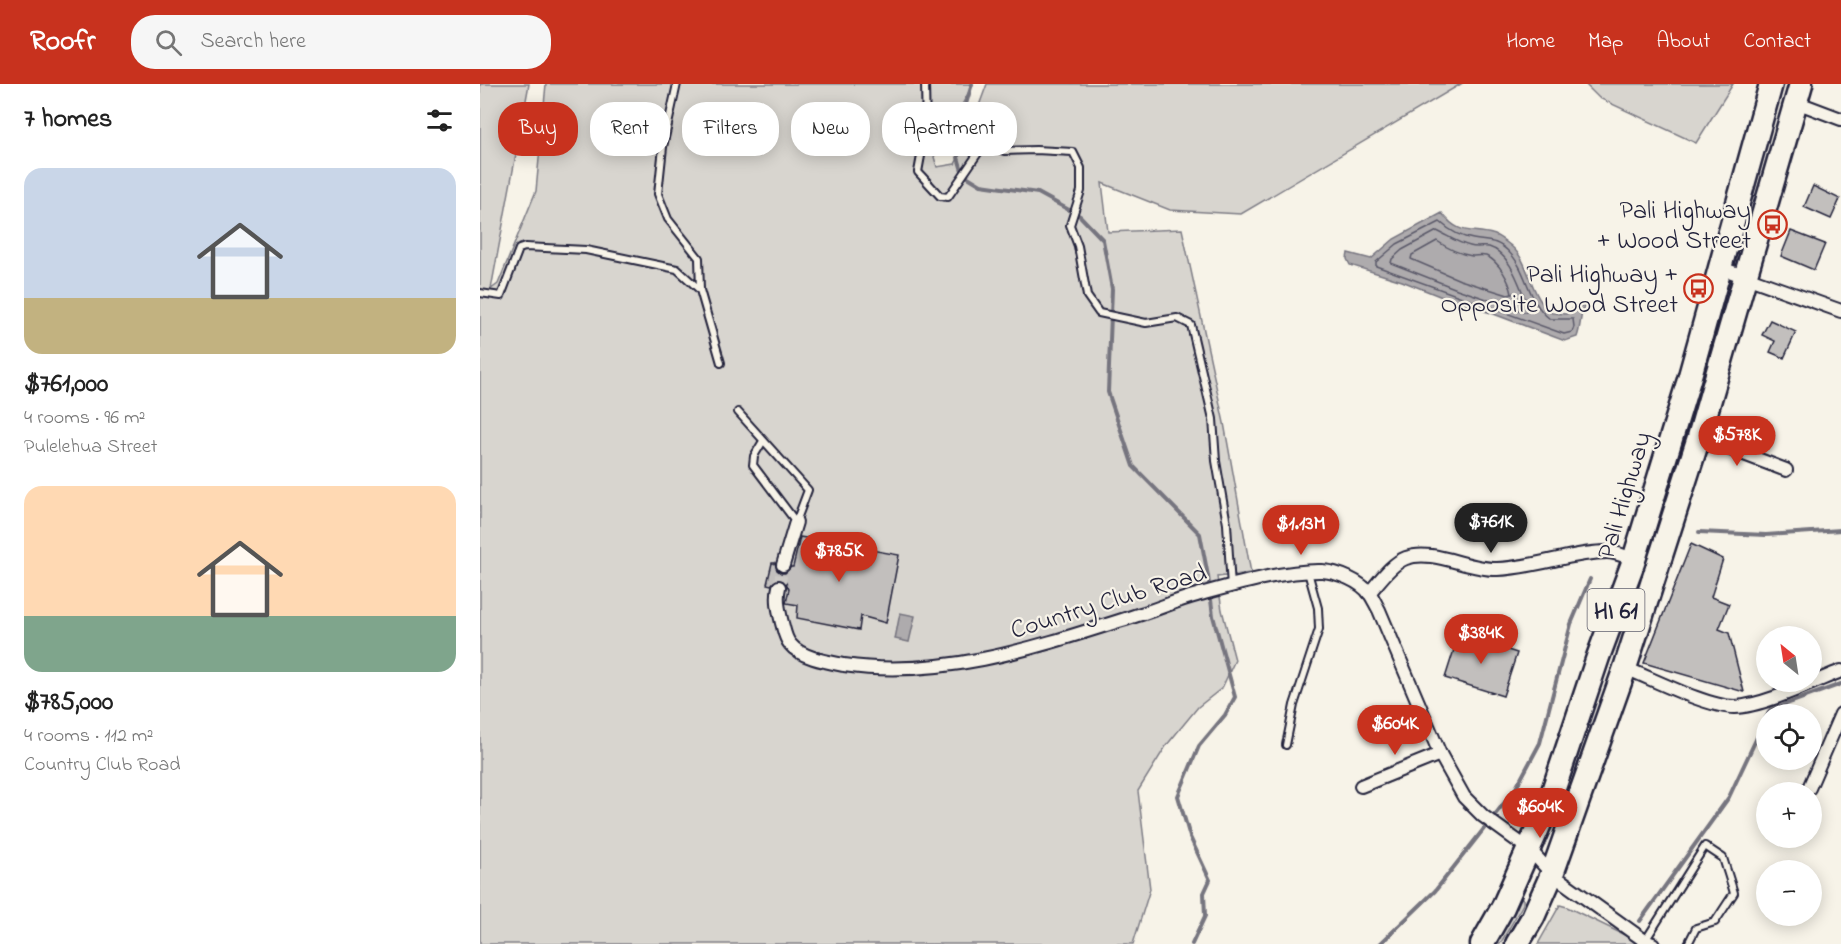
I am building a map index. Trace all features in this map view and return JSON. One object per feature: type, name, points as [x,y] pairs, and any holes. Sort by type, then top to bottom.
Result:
[{"type":"highway","name":"Pali Highway","points":[[1482,944],[1503,907],[1549,803],[1634,561],[1688,383],[1771,84]]},
{"type":"highway","name":"HI 61","points":[[1517,944],[1533,917],[1552,874],[1625,668],[1699,437],[1802,90]]},
{"type":"highway","points":[[1625,668],[1615,660],[1612,652],[1638,574],[1634,561]]},
{"type":"highway","points":[[1571,739],[1583,730],[1601,683],[1609,673],[1625,668]]},
{"type":"street","points":[[1802,90],[1841,119]]},
{"type":"street","points":[[1721,268],[1841,311]]},
{"type":"street","points":[[1699,437],[1786,470]]},
{"type":"street","points":[[783,565],[796,522]]},
{"type":"street","points":[[1369,593],[1396,564],[1404,558],[1417,555],[1494,569],[1609,552],[1634,561]]},
{"type":"street","name":"Country Club Road","points":[[779,587],[778,602],[786,637],[792,646],[805,654],[823,660],[877,669],[924,668],[1001,656],[1142,614],[1196,595],[1302,571],[1324,571],[1340,575],[1354,581],[1369,593],[1379,610],[1440,754],[1464,797],[1483,816],[1530,850],[1552,874],[1647,943]]},
{"type":"street","points":[[1625,668],[1709,702],[1733,707],[1754,705],[1841,671]]},
{"type":"street","points":[[1812,782],[1841,714]]},
{"type":"street","points":[[1361,786],[1440,754]]},
{"type":"lane","points":[[677,84],[663,147],[658,194],[668,219],[699,258],[700,290],[721,363]]},
{"type":"lane","points":[[926,84],[926,129],[918,172],[940,196],[948,197],[985,143],[1004,151],[1073,152],[1081,168],[1081,191],[1070,225],[1078,246],[1087,296],[1099,313],[1146,323],[1177,318],[1191,325],[1213,419],[1216,461],[1227,524],[1227,588]]},
{"type":"lane","points":[[480,293],[501,296],[519,249],[525,247],[586,250],[677,269],[700,290]]},
{"type":"lane","points":[[738,412],[808,490],[796,522]]},
{"type":"lane","points":[[763,441],[754,456],[753,465],[796,522]]},
{"type":"lane","points":[[1286,746],[1294,705],[1319,629],[1318,608],[1308,572]]},
{"type":"lane","points":[[1647,943],[1705,846],[1723,858],[1734,893],[1715,922],[1696,928],[1688,944]]},
{"type":"shaded area","points":[[480,84],[529,84],[526,102],[498,102],[498,156],[516,156],[491,289],[498,284],[536,191],[539,156],[578,156],[578,102],[544,102],[546,84],[973,84],[963,102],[882,102],[882,156],[935,156],[937,167],[955,164],[959,156],[1017,156],[1017,102],[980,102],[987,84],[1461,84],[1241,214],[1170,210],[1102,183],[1108,232],[1182,229],[1224,423],[1251,573],[1217,577],[1222,610],[1235,660],[1222,688],[1198,707],[1166,746],[1138,791],[1150,889],[1133,944],[480,944]]},
{"type":"shaded area","points":[[1585,84],[1733,84],[1696,143],[1599,98]]},
{"type":"shaded area","points":[[1523,898],[1523,904],[1500,944],[1495,944],[1520,899]]},
{"type":"shaded area","points":[[1560,905],[1567,907],[1643,944],[1538,944]]},
{"type":"water","points":[[1442,213],[1459,228],[1494,235],[1511,246],[1521,258],[1544,306],[1552,313],[1566,314],[1576,306],[1584,306],[1577,337],[1565,341],[1402,281],[1350,265],[1347,259],[1348,253],[1371,259],[1394,239]]},
{"type":"water","points":[[900,613],[915,616],[909,642],[895,639]]},
{"type":"building","points":[[1813,186],[1840,199],[1831,219],[1804,207]]},
{"type":"building","points":[[1791,231],[1825,244],[1814,270],[1781,256]]},
{"type":"building","points":[[1770,320],[1796,332],[1784,358],[1770,352],[1775,341],[1762,335]]},
{"type":"building","points":[[800,537],[899,555],[886,623],[861,616],[859,630],[797,618],[798,605],[786,603],[789,589],[785,581],[777,579],[771,585],[767,584],[772,563],[775,563],[777,570],[781,573],[793,567]]},
{"type":"building","points":[[1691,544],[1723,559],[1711,597],[1729,604],[1719,629],[1729,633],[1744,692],[1644,663]]},
{"type":"building","points":[[1459,634],[1517,653],[1503,696],[1445,678]]},
{"type":"waterway","points":[[972,84],[954,144],[963,174],[981,185],[1038,193],[1080,216],[1103,240],[1112,289],[1108,392],[1133,466],[1200,534],[1213,616],[1235,697],[1225,715],[1199,746],[1178,796],[1190,837],[1210,880],[1204,893],[1205,916],[1192,944]]},
{"type":"waterway","points":[[1699,532],[1766,535],[1841,530]]},
{"type":"waterway","points":[[1380,944],[1435,891],[1516,788],[1540,743],[1571,624],[1590,579]]},
{"type":"waterway","points":[[1786,704],[1841,684]]},
{"type":"waterway","points":[[1640,921],[1729,797],[1756,739]]},
{"type":"tunnel","points":[[779,587],[783,565]]},
{"type":"place","name":"Pali Highway + Wood Street","points":[[1772,224]]},
{"type":"place","name":"Pali Highway + Opposite Wood Street","points":[[1699,288]]}]
